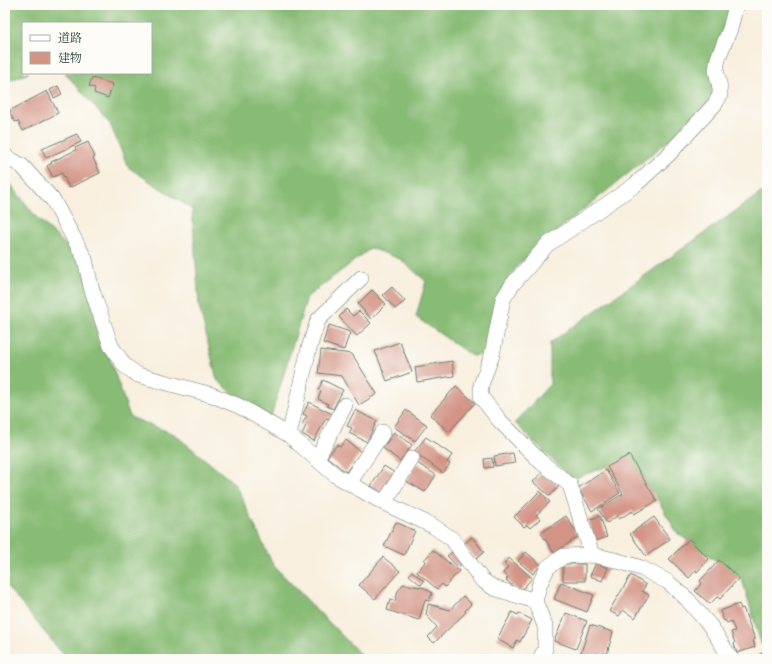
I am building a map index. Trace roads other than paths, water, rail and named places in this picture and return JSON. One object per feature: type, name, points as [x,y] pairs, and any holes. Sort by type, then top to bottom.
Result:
[{"type":"street","points":[[592,555],[570,485],[541,462],[500,421],[481,397],[481,385],[492,355],[503,299],[512,286],[547,245],[635,185],[669,154],[715,104],[720,95],[716,70],[718,58],[730,29],[736,5]]},
{"type":"street","points":[[5,156],[22,166],[53,200],[85,259],[91,287],[111,346],[125,366],[138,375],[212,395],[239,406],[288,435],[335,476],[384,503],[433,526],[452,539],[482,580],[494,588],[535,601]]},
{"type":"street","points":[[288,435],[309,348],[318,320],[361,278]]},
{"type":"street","points":[[317,459],[345,405]]},
{"type":"street","points":[[349,483],[383,432]]},
{"type":"street","points":[[384,503],[412,458]]},
{"type":"street","points":[[540,659],[544,649],[545,626],[535,601],[540,583],[548,567],[564,556],[592,555],[616,560],[641,568],[668,582],[687,599],[711,627],[731,659]]}]
